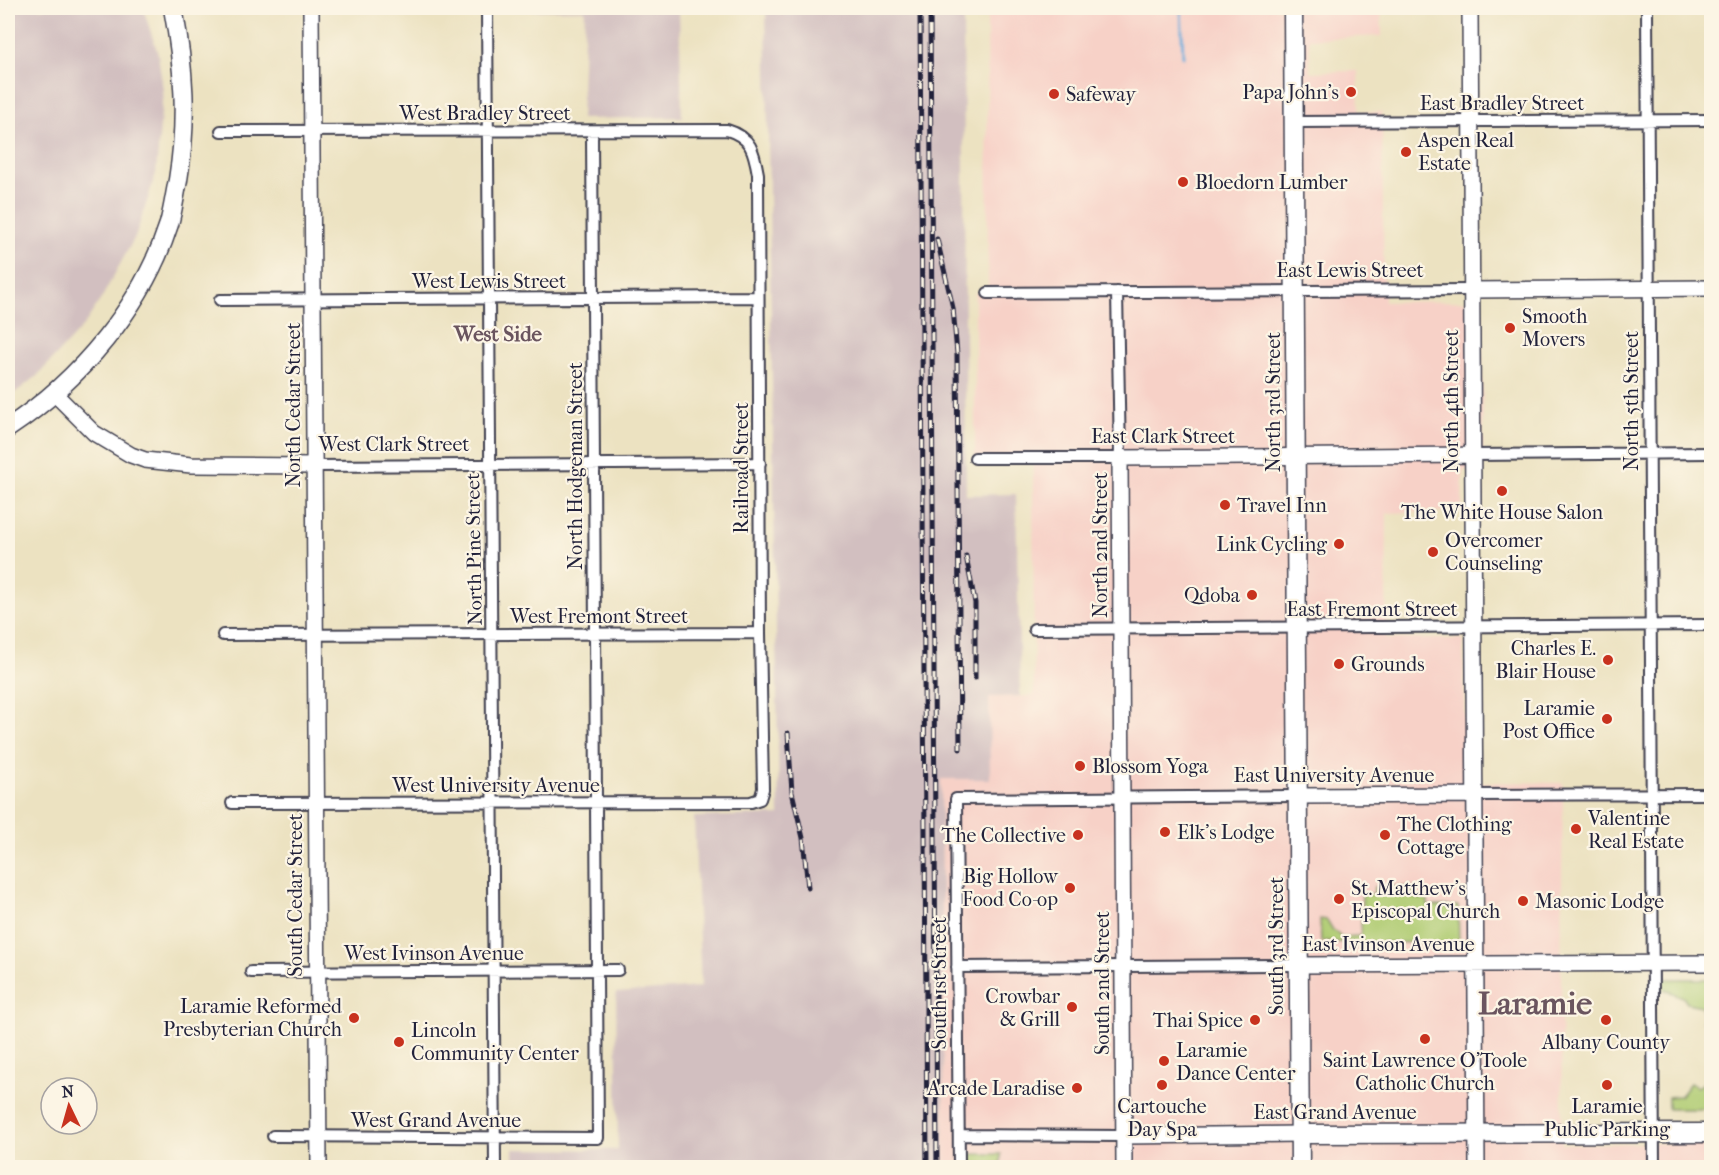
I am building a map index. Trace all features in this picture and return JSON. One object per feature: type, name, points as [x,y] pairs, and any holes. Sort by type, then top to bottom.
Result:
[{"type":"main road","points":[[8,428],[54,393],[88,361],[118,322],[159,251],[169,224],[179,174],[184,123],[184,77],[173,8]]},
{"type":"main road","name":"North 3rd Street","points":[[1293,8],[1297,796]]},
{"type":"main road","name":"South 3rd Street","points":[[1297,796],[1300,1167]]},
{"type":"main road","name":"East Grand Avenue","points":[[1299,1134],[1712,1133]]},
{"type":"street","name":"North Cedar Street","points":[[311,8],[316,803]]},
{"type":"street","name":"North Pine Street","points":[[487,8],[495,1167]]},
{"type":"street","name":"North 4th Street","points":[[1470,8],[1477,1167]]},
{"type":"street","name":"North 5th Street","points":[[1647,8],[1654,1167]]},
{"type":"street","name":"East Bradley Street","points":[[1294,122],[1712,120]]},
{"type":"street","name":"North Hodgeman Street","points":[[592,130],[598,1138]]},
{"type":"street","name":"West Bradley Street","points":[[221,131],[727,130],[738,133],[746,139]]},
{"type":"street","name":"Railroad Street","points":[[746,139],[752,148],[758,174],[757,297],[763,789],[760,799]]},
{"type":"street","name":"East Lewis Street","points":[[988,293],[1712,288]]},
{"type":"street","name":"North 2nd Street","points":[[1117,292],[1122,798]]},
{"type":"street","name":"West Lewis Street","points":[[220,300],[757,297]]},
{"type":"street","name":"West Clark Street","points":[[54,393],[94,433],[131,455],[145,460],[191,465],[760,463]]},
{"type":"street","name":"East Clark Street","points":[[975,458],[1712,453]]},
{"type":"street","name":"East Fremont Street","points":[[1034,629],[1712,625]]},
{"type":"street","name":"West Fremont Street","points":[[222,635],[760,633]]},
{"type":"street","name":"East University Avenue","points":[[956,799],[1712,794]]},
{"type":"street","name":"South 2nd Street","points":[[1122,798],[1124,1167]]},
{"type":"street","name":"West University Avenue","points":[[232,803],[751,802],[760,799]]},
{"type":"street","name":"South 1st Street","points":[[956,799],[959,1167]]},
{"type":"street","name":"South Cedar Street","points":[[316,803],[319,1167]]},
{"type":"street","name":"East Ivinson Avenue","points":[[957,967],[1712,963]]},
{"type":"street","name":"West Ivinson Avenue","points":[[251,972],[618,970]]},
{"type":"street","name":"East Grand Avenue","points":[[959,1135],[1299,1134]]},
{"type":"street","name":"West Grand Avenue","points":[[273,1136],[598,1138]]},
{"type":"shaded area","points":[[8,8],[143,8],[158,54],[163,90],[156,173],[136,235],[84,325],[37,376],[8,398]]},
{"type":"shaded area","points":[[492,8],[679,8],[682,117],[581,119],[585,10],[492,11]]},
{"type":"shaded area","points":[[766,8],[963,8],[966,495],[1016,494],[1020,696],[989,697],[990,779],[941,779],[944,1167],[514,1167],[514,1149],[618,1150],[616,993],[701,987],[694,817],[779,815]]},
{"type":"shaded area","points":[[987,8],[1381,8],[1382,36],[1309,39],[1310,72],[1358,71],[1359,112],[1382,112],[1384,302],[1482,301],[1483,470],[1463,470],[1462,511],[1387,513],[1386,639],[1463,639],[1465,782],[1563,783],[1562,1144],[1711,1143],[1711,1167],[944,1167],[941,779],[989,779],[989,697],[1034,696],[1033,458],[975,458],[975,293],[988,292]]},
{"type":"green space","points":[[1374,887],[1413,887],[1414,898],[1428,899],[1428,906],[1458,906],[1459,943],[1321,942],[1320,919],[1327,920],[1341,937],[1361,936],[1362,894],[1374,894]]},
{"type":"green space","points":[[1661,979],[1711,979],[1711,1021],[1703,1021],[1702,1006],[1687,1003],[1683,997],[1661,988]]},
{"type":"green space","points":[[1706,1068],[1711,1069],[1711,1109],[1668,1109],[1668,1097],[1680,1096],[1690,1083],[1698,1087],[1705,1082]]},
{"type":"green space","points":[[967,1154],[1001,1154],[1001,1167],[967,1167]]},
{"type":"waterway","points":[[1181,8],[1183,57]]},
{"type":"railway","points":[[920,8],[927,1168]]},
{"type":"railway","points":[[930,8],[937,1168]]},
{"type":"railway","points":[[937,239],[953,308],[957,354],[960,749]]},
{"type":"railway","points":[[966,556],[975,603],[975,678]]},
{"type":"railway","points":[[788,733],[792,792],[803,838],[808,888]]},
{"type":"place","name":"Papa John's","points":[[1351,92]]},
{"type":"place","name":"Safeway","points":[[1054,94]]},
{"type":"place","name":"Aspen Real Estate","points":[[1406,152]]},
{"type":"place","name":"Bloedorn Lumber","points":[[1183,182]]},
{"type":"place","name":"Smooth Movers","points":[[1510,328]]},
{"type":"place","name":"The White House Salon","points":[[1502,491]]},
{"type":"place","name":"Travel Inn","points":[[1225,505]]},
{"type":"place","name":"Link Cycling","points":[[1339,544]]},
{"type":"place","name":"Overcomer Counseling","points":[[1433,552]]},
{"type":"place","name":"Qdoba","points":[[1252,595]]},
{"type":"place","name":"Charles E. Blair House","points":[[1608,660]]},
{"type":"place","name":"Grounds","points":[[1339,664]]},
{"type":"place","name":"Laramie Post Office","points":[[1607,719]]},
{"type":"place","name":"Blossom Yoga","points":[[1080,766]]},
{"type":"place","name":"Valentine Real Estate","points":[[1576,829]]},
{"type":"place","name":"Elk's Lodge","points":[[1165,832]]},
{"type":"place","name":"The Collective","points":[[1078,835]]},
{"type":"place","name":"The Clothing Cottage","points":[[1385,835]]},
{"type":"place","name":"Big Hollow Food Co-op","points":[[1070,888]]},
{"type":"place","name":"St. Matthew's Episcopal Church","points":[[1339,899]]},
{"type":"place","name":"Masonic Lodge","points":[[1523,901]]},
{"type":"place","name":"Crowbar & Grill","points":[[1072,1007]]},
{"type":"place","name":"Laramie Reformed Presbyterian Church","points":[[354,1018]]},
{"type":"place","name":"Thai Spice","points":[[1255,1020]]},
{"type":"place","name":"Albany County","points":[[1606,1020]]},
{"type":"place","name":"Saint Lawrence O'Toole Catholic Church","points":[[1425,1039]]},
{"type":"place","name":"Lincoln Community Center","points":[[399,1042]]},
{"type":"place","name":"Laramie Dance Center","points":[[1164,1061]]},
{"type":"place","name":"Cartouche Day Spa","points":[[1162,1085]]},
{"type":"place","name":"Laramie Public Parking","points":[[1607,1085]]},
{"type":"place","name":"Arcade Laradise","points":[[1077,1088]]},
{"type":"district","name":"West Side","points":[[498,334]]},
{"type":"district","name":"Laramie","points":[[1535,1003]]}]
